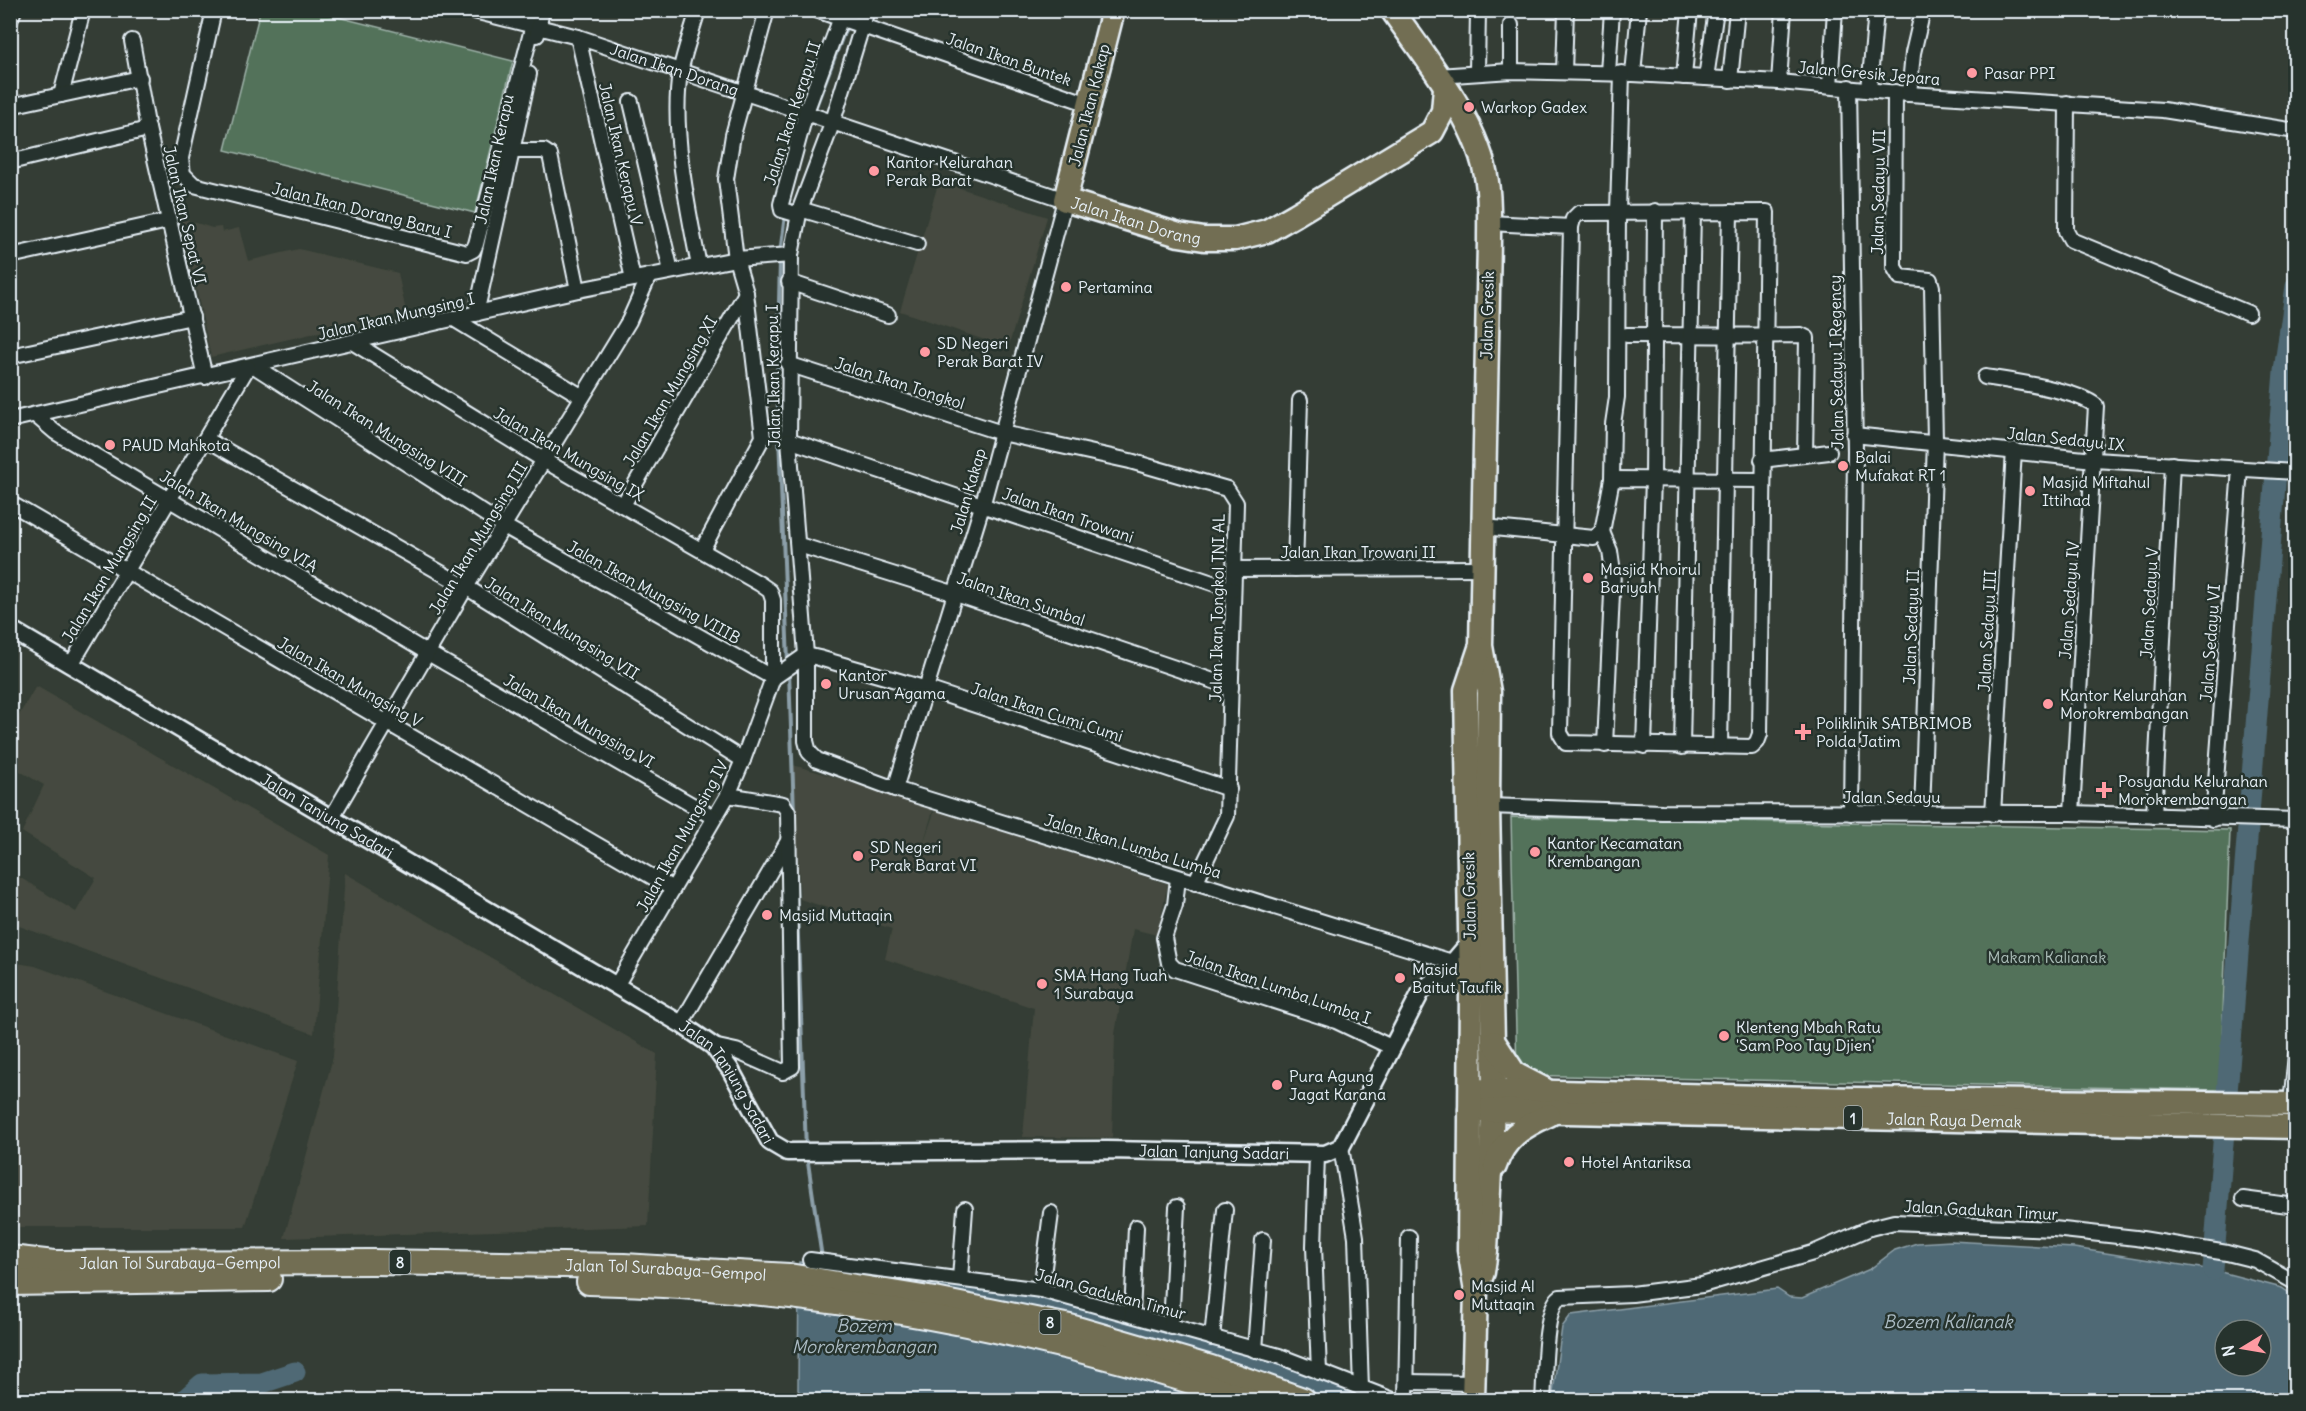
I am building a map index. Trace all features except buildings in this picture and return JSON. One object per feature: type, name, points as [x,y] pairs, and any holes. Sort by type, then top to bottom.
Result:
[{"type":"highway","name":"Jalan Gresik","points":[[1392,10],[1442,82],[1476,144],[1487,181],[1489,224],[1481,646],[1489,692],[1488,806],[1493,1041],[1482,1100],[1469,1250],[1476,1292],[1473,1392]]},
{"type":"highway","name":"Jalan Ikan Kakap","points":[[1065,200],[1111,11]]},
{"type":"highway","points":[[1442,82],[1443,111],[1432,132],[1454,133],[1476,144]]},
{"type":"highway","name":"Jalan Ikan Dorang","points":[[1065,200],[1179,235],[1204,239],[1235,239],[1266,231],[1432,132]]},
{"type":"highway","name":"Jalan Gresik","points":[[1476,1292],[1484,1272],[1492,1174],[1471,989],[1470,942],[1467,690],[1481,646]]},
{"type":"highway","points":[[1492,1174],[1501,1149],[1510,1138],[1553,1103],[1518,1076],[1507,1064],[1493,1041]]},
{"type":"highway","name":"Jalan Raya Demak","points":[[1482,1100],[2125,1112],[2215,1103],[2293,1104]]},
{"type":"highway","name":"Jalan Raya Demak","points":[[2125,1112],[2214,1127],[2295,1126]]},
{"type":"highway","name":"Jalan Tol Surabaya–Gempol","points":[[10,1258],[54,1263],[374,1262],[624,1266],[935,1300],[1070,1327],[1211,1368],[1304,1401]]},
{"type":"highway","name":"Jalan Tol Surabaya–Gempol","points":[[10,1283],[369,1277],[789,1285],[1064,1344],[1178,1376],[1249,1401]]},
{"type":"street","points":[[10,21],[14,10]]},
{"type":"street","points":[[61,95],[83,10]]},
{"type":"street","name":"Jalan Ikan Dorang Baru I","points":[[214,10],[180,158],[183,174],[194,185],[467,253],[473,250],[476,244],[536,26]]},
{"type":"street","name":"Jalan Ikan Dorang","points":[[470,10],[578,37],[1065,200]]},
{"type":"street","name":"Jalan Ikan Kerapu","points":[[476,314],[514,151],[536,26],[542,10]]},
{"type":"street","points":[[698,10],[680,73],[681,147],[688,213],[699,266]]},
{"type":"street","points":[[702,550],[763,437],[746,293],[736,259],[726,178],[733,135],[766,10]]},
{"type":"street","name":"Jalan Ikan Buntek","points":[[816,10],[1089,104]]},
{"type":"street","name":"Jalan Ikan Kerapu I","points":[[809,752],[806,741],[805,656],[799,545],[789,440],[789,282],[786,255],[828,122],[850,20],[867,10]]},
{"type":"street","points":[[1477,72],[1478,10]]},
{"type":"street","points":[[1564,72],[1566,10]]},
{"type":"street","points":[[1605,745],[1613,572],[1610,551],[1602,532],[1612,479],[1613,424],[1617,397],[1621,73],[1612,10]]},
{"type":"street","points":[[1621,73],[1639,10]]},
{"type":"street","points":[[1684,77],[1690,10]]},
{"type":"street","points":[[1706,78],[1716,10]]},
{"type":"street","points":[[1730,80],[1737,10]]},
{"type":"street","points":[[1779,82],[1784,10]]},
{"type":"street","points":[[1830,86],[1835,10]]},
{"type":"street","points":[[1869,90],[1876,10]]},
{"type":"street","points":[[1902,93],[1923,10]]},
{"type":"street","name":"Jalan Ikan Kerapu II","points":[[800,212],[782,210],[781,204],[808,113],[850,20]]},
{"type":"street","points":[[1511,25],[1511,71]]},
{"type":"street","name":"Jalan Ikan Kerapu V","points":[[578,37],[633,279]]},
{"type":"street","points":[[132,41],[148,129]]},
{"type":"street","name":"Jalan Gresik Jepara","points":[[1442,82],[1477,72],[1511,71],[1621,73],[1779,82],[1902,93],[2163,110],[2295,131]]},
{"type":"street","points":[[10,106],[140,78]]},
{"type":"street","name":"Jalan Sedayu I Regency","points":[[1849,89],[1854,435],[1851,813]]},
{"type":"street","name":"Jalan Sedayu VII","points":[[1902,93],[1894,267],[1900,277],[1932,282],[1935,441]]},
{"type":"street","points":[[631,102],[671,271]]},
{"type":"street","points":[[2067,103],[2066,231],[2071,240],[2248,313]]},
{"type":"street","name":"Jalan Ikan Sepat VI","points":[[10,162],[148,129],[205,376]]},
{"type":"street","points":[[514,151],[544,151],[550,155],[578,290]]},
{"type":"street","name":"Jalan Kakap","points":[[895,789],[956,594],[1065,200]]},
{"type":"street","points":[[1644,746],[1653,479],[1655,211]]},
{"type":"street","points":[[800,212],[917,244]]},
{"type":"street","points":[[1618,212],[1767,212],[1760,734],[1752,747],[1566,743],[1560,733],[1570,227],[1575,216],[1580,213],[1618,212]]},
{"type":"street","points":[[1682,747],[1693,212]]},
{"type":"street","points":[[1720,747],[1730,212]]},
{"type":"street","points":[[10,256],[168,221]]},
{"type":"street","points":[[1489,224],[1570,227]]},
{"type":"street","name":"Jalan Ikan Mungsing I","points":[[10,420],[251,367],[578,290],[736,259],[786,255]]},
{"type":"street","name":"Jalan Ikan Mungsing III","points":[[332,817],[466,587],[629,321],[649,276]]},
{"type":"street","points":[[789,282],[888,315]]},
{"type":"street","name":"Jalan Ikan Mungsing XI","points":[[623,505],[746,293]]},
{"type":"street","points":[[10,356],[192,317]]},
{"type":"street","points":[[454,319],[581,396]]},
{"type":"street","points":[[1627,335],[1690,336],[1728,333],[1764,336],[1801,335],[1807,338],[1805,455]]},
{"type":"street","name":"Jalan Ikan Mungsing IX","points":[[354,343],[545,461],[770,591]]},
{"type":"street","name":"Jalan Ikan Tongkol","points":[[788,364],[1002,434]]},
{"type":"street","name":"Jalan Ikan Mungsing II","points":[[72,663],[251,367]]},
{"type":"street","name":"Jalan Ikan Mungsing VIII","points":[[251,367],[504,526]]},
{"type":"street","name":"Jalan Sedayu IV","points":[[1985,376],[2053,390],[2095,404],[2094,460],[2072,813]]},
{"type":"street","points":[[1295,569],[1300,400]]},
{"type":"street","name":"Jalan Ikan Mungsing VIA","points":[[35,415],[55,432],[428,653]]},
{"type":"street","name":"Jalan Ikan Tongkol TNI AL","points":[[1002,434],[1130,461],[1227,489],[1236,503],[1227,816],[1195,883]]},
{"type":"street","name":"Jalan Sedayu IX","points":[[1854,435],[1935,441],[2094,460],[2295,472]]},
{"type":"street","name":"Jalan Ikan Mungsing VII","points":[[206,439],[466,587],[743,760]]},
{"type":"street","name":"Jalan Ikan Trowani","points":[[789,440],[982,503],[1233,590]]},
{"type":"street","name":"Jalan Sedayu II","points":[[1922,813],[1935,441]]},
{"type":"street","name":"Jalan Sedayu III","points":[[1993,814],[2014,450]]},
{"type":"street","points":[[1762,460],[1829,452]]},
{"type":"street","name":"Jalan Sedayu V","points":[[2154,816],[2172,464]]},
{"type":"street","name":"Jalan Sedayu VI","points":[[2213,819],[2240,469]]},
{"type":"street","points":[[1612,479],[1762,480]]},
{"type":"street","name":"Jalan Ikan Mungsing V","points":[[10,503],[673,889]]},
{"type":"street","name":"Jalan Ikan Mungsing VIIIB","points":[[504,526],[774,677]]},
{"type":"street","points":[[1484,527],[1565,537],[1594,538],[1602,532]]},
{"type":"street","name":"Jalan Ikan Sumbal","points":[[799,545],[956,594],[1231,687]]},
{"type":"street","name":"Jalan Ikan Trowani II","points":[[1234,569],[1483,568]]},
{"type":"street","name":"Jalan Ikan Mungsing IV","points":[[616,986],[713,817],[728,795],[743,760],[774,677],[773,600],[770,591]]},
{"type":"street","name":"Jalan Tanjung Sadari","points":[[10,629],[72,663],[681,1024],[713,1046],[730,1069],[770,1142],[787,1152],[816,1150],[1107,1150],[1317,1155],[1341,1147]]},
{"type":"street","name":"Jalan Ikan Mungsing VI","points":[[428,653],[713,817]]},
{"type":"street","points":[[774,677],[805,656]]},
{"type":"street","name":"Jalan Ikan Cumi Cumi","points":[[805,656],[927,689],[1229,789]]},
{"type":"street","name":"Jalan Ikan Lumba Lumba","points":[[809,752],[817,760],[895,789],[1195,883],[1447,968]]},
{"type":"street","points":[[713,1046],[736,1051],[783,1072],[792,1067],[788,812],[783,804],[728,795]]},
{"type":"street","name":"Jalan Sedayu","points":[[1488,806],[1662,812],[2072,813],[2255,821],[2295,820]]},
{"type":"street","points":[[681,1024],[789,839]]},
{"type":"street","name":"Jalan Ikan Lumba Lumba I","points":[[1178,878],[1175,905],[1164,938],[1169,963],[1175,969],[1336,1021],[1393,1048]]},
{"type":"street","points":[[1361,1389],[1356,1237],[1341,1147],[1422,990],[1447,968],[1470,942]]},
{"type":"street","points":[[1447,968],[1471,989]]},
{"type":"street","points":[[2293,1104],[2295,1055]]},
{"type":"street","points":[[1317,1155],[1314,1246],[1319,1372]]},
{"type":"street","points":[[2243,1199],[2295,1206]]},
{"type":"street","points":[[1171,1327],[1177,1207]]},
{"type":"street","points":[[960,1279],[964,1209]]},
{"type":"street","points":[[1212,1338],[1225,1210]]},
{"type":"street","points":[[1041,1290],[1051,1213]]},
{"type":"street","name":"Jalan Gadukan Timur","points":[[1543,1401],[1549,1322],[1553,1305],[1560,1297],[1632,1294],[1702,1285],[1813,1253],[1870,1228],[1894,1222],[2054,1229],[2197,1248],[2255,1260],[2295,1283]]},
{"type":"street","points":[[1132,1315],[1136,1227]]},
{"type":"street","points":[[1406,1401],[1409,1237]]},
{"type":"street","points":[[1255,1350],[1263,1240]]},
{"type":"street","name":"Jalan Gadukan Timur","points":[[817,1261],[1041,1290],[1255,1350],[1393,1401]]},
{"type":"street","points":[[1408,1382],[1473,1392]]},
{"type":"shaded area","points":[[939,181],[1047,217],[1008,348],[900,311]]},
{"type":"shaded area","points":[[181,218],[212,228],[221,227],[222,232],[239,228],[248,261],[299,249],[398,273],[406,312],[211,357]]},
{"type":"shaded area","points":[[36,686],[329,855],[314,1034],[11,923],[11,872],[76,912],[96,878],[22,832],[44,785],[11,766],[11,729]]},
{"type":"shaded area","name":"SMA Hang Tuah 1 Surabaya","points":[[793,765],[841,779],[842,775],[934,807],[923,844],[935,810],[1168,884],[1157,935],[1133,929],[1115,1034],[1112,1138],[1023,1137],[1034,1008],[885,959],[892,929],[800,899]]},
{"type":"shaded area","points":[[345,873],[657,1054],[648,1226],[284,1238],[333,1057]]},
{"type":"shaded area","points":[[10,962],[35,966],[298,1061],[245,1227],[11,1227]]},
{"type":"green space","points":[[260,11],[314,11],[513,61],[475,213],[225,150]]},
{"type":"green space","name":"Makam Kalianak","points":[[1511,817],[2230,830],[2220,1090],[1517,1075]]},
{"type":"water","name":"Bozem Kalianak","points":[[1951,1241],[2074,1248],[2213,1270],[2282,1288],[2295,1297],[2295,1400],[1552,1400],[1562,1327],[1571,1315],[1777,1289],[1789,1297],[1802,1298],[1870,1269],[1895,1250],[1917,1243]]},
{"type":"water","name":"Bozem Morokrembangan","points":[[799,1262],[1036,1291],[1295,1369],[1370,1400],[806,1400],[798,1390]]},
{"type":"waterway","points":[[813,114],[847,25]]},
{"type":"waterway","points":[[780,253],[785,215]]},
{"type":"waterway","points":[[780,260],[777,385],[788,663]]},
{"type":"waterway","points":[[2213,1270],[2284,371],[2296,286]]},
{"type":"waterway","points":[[789,671],[794,813]]},
{"type":"waterway","points":[[795,857],[806,1149]]},
{"type":"waterway","points":[[807,1156],[822,1258]]},
{"type":"waterway","points":[[184,1400],[202,1384],[262,1383],[295,1372]]},
{"type":"place","name":"Pasar PPI","points":[[1972,73]]},
{"type":"place","name":"Warkop Gadex","points":[[1469,107]]},
{"type":"place","name":"Kantor Kelurahan Perak Barat","points":[[874,171]]},
{"type":"place","name":"Pertamina","points":[[1066,287]]},
{"type":"place","name":"SD Negeri Perak Barat IV","points":[[925,352]]},
{"type":"place","name":"PAUD Mahkota","points":[[110,445]]},
{"type":"place","name":"Balai Mufakat RT 1","points":[[1843,466]]},
{"type":"place","name":"Masjid Miftahul Ittihad","points":[[2030,491]]},
{"type":"place","name":"Masjid Khoirul Bariyah","points":[[1588,578]]},
{"type":"place","name":"Kantor Urusan Agama","points":[[826,684]]},
{"type":"place","name":"Kantor Kelurahan Morokrembangan","points":[[2048,704]]},
{"type":"place","name":"Poliklinik SATBRIMOB Polda Jatim","points":[[1803,732]]},
{"type":"place","name":"Posyandu Kelurahan Morokrembangan","points":[[2104,790]]},
{"type":"place","name":"Kantor Kecamatan Krembangan","points":[[1535,852]]},
{"type":"place","name":"SD Negeri Perak Barat VI","points":[[858,856]]},
{"type":"place","name":"Masjid Muttaqin","points":[[767,915]]},
{"type":"place","name":"Masjid Baitut Taufik","points":[[1400,978]]},
{"type":"place","name":"SMA Hang Tuah 1 Surabaya","points":[[1042,984]]},
{"type":"place","name":"Klenteng Mbah Ratu 'Sam Poo Tay Djien'","points":[[1724,1036]]},
{"type":"place","name":"Pura Agung Jagat Karana","points":[[1277,1085]]},
{"type":"place","name":"Hotel Antariksa","points":[[1569,1162]]},
{"type":"place","name":"Masjid Al Muttaqin","points":[[1459,1295]]}]
